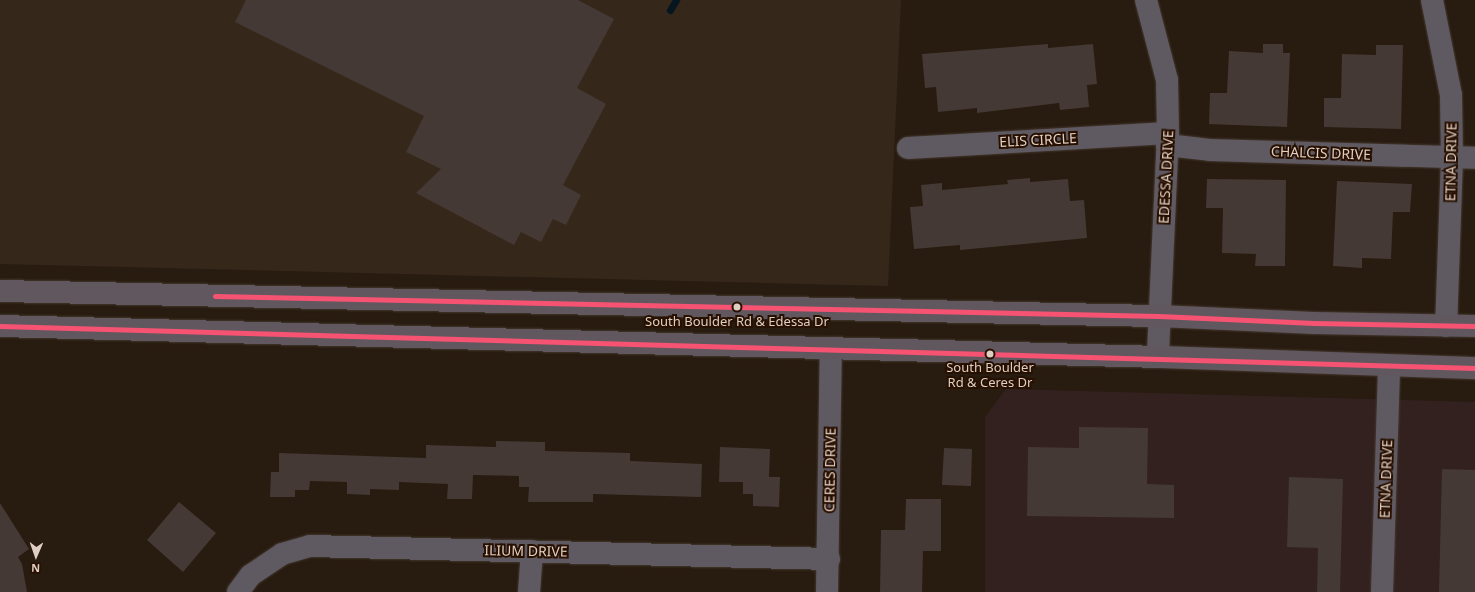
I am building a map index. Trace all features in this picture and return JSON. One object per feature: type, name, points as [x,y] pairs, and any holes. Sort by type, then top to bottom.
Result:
[{"type":"main road","points":[[0,291],[1159,316],[1475,326]]},
{"type":"main road","points":[[0,326],[1158,357],[1475,368]]},
{"type":"street","name":"EDESSA DRIVE","points":[[1146,0],[1167,80],[1168,139],[1158,357]]},
{"type":"street","name":"ETNA DRIVE","points":[[1432,0],[1451,95],[1452,158],[1446,326]]},
{"type":"street","name":"ELIS CIRCLE","points":[[908,148],[1168,139]]},
{"type":"street","name":"CHALCIS DRIVE","points":[[1168,139],[1210,150],[1475,158]]},
{"type":"street","name":"CERES DRIVE","points":[[827,592],[829,559],[832,348]]},
{"type":"street","name":"ETNA DRIVE","points":[[1382,592],[1389,366]]},
{"type":"street","name":"ILIUM DRIVE","points":[[238,592],[251,575],[282,554],[310,546],[829,559]]},
{"type":"street","points":[[529,592],[532,551]]},
{"type":"shaded area","points":[[0,0],[901,0],[888,286],[0,264]]},
{"type":"shaded area","points":[[1006,389],[1475,402],[1475,592],[985,592],[985,417]]},
{"type":"building","points":[[246,0],[578,0],[614,19],[577,88],[606,104],[563,185],[581,195],[566,225],[553,219],[541,242],[521,232],[514,245],[416,193],[441,169],[406,152],[424,116],[235,22]]},
{"type":"building","points":[[1048,44],[1048,48],[1093,44],[1097,84],[1087,85],[1089,107],[1060,110],[1059,103],[977,113],[977,108],[938,112],[936,87],[925,88],[922,54]]},
{"type":"building","points":[[1263,44],[1283,44],[1283,53],[1290,53],[1287,127],[1209,124],[1210,93],[1227,93],[1229,51],[1263,53]]},
{"type":"building","points":[[1376,45],[1403,45],[1401,129],[1324,127],[1324,98],[1341,98],[1342,54],[1376,55]]},
{"type":"building","points":[[1030,178],[1030,182],[1068,179],[1070,201],[1084,200],[1087,238],[960,250],[960,245],[914,249],[910,207],[923,206],[921,185],[942,183],[942,190],[1008,184],[1007,180]]},
{"type":"building","points":[[1207,179],[1286,180],[1285,266],[1255,266],[1256,254],[1222,253],[1223,208],[1206,208]]},
{"type":"building","points":[[1337,181],[1412,184],[1410,212],[1393,212],[1391,259],[1362,258],[1362,268],[1333,266]]},
{"type":"building","points":[[1079,427],[1148,428],[1147,484],[1174,485],[1174,518],[1027,516],[1028,447],[1079,448]]},
{"type":"building","points":[[496,441],[545,442],[545,451],[630,453],[630,461],[702,464],[701,497],[593,494],[593,502],[528,502],[529,487],[519,487],[519,476],[473,475],[472,499],[447,499],[448,484],[399,482],[399,490],[370,489],[370,495],[347,494],[347,482],[310,481],[309,490],[295,490],[295,497],[270,497],[271,472],[279,472],[279,453],[426,458],[426,445],[496,447]]},
{"type":"building","points":[[720,447],[770,449],[769,477],[780,477],[779,507],[753,506],[753,494],[743,494],[743,482],[719,482]]},
{"type":"building","points":[[944,448],[972,449],[971,486],[942,485]]},
{"type":"building","points":[[1442,469],[1475,470],[1475,592],[1439,592]]},
{"type":"building","points":[[1289,477],[1343,479],[1340,592],[1317,592],[1318,548],[1287,547]]},
{"type":"building","points":[[906,499],[941,499],[941,551],[923,551],[922,592],[880,592],[881,530],[905,530]]},
{"type":"building","points":[[179,502],[216,533],[183,572],[147,540]]},
{"type":"building","points":[[0,503],[29,549],[18,557],[22,564],[27,592],[0,592]]},
{"type":"waterway","points":[[670,10],[676,0]]},
{"type":"transit line","points":[[215,296],[1159,316],[1314,323],[1475,326]]},
{"type":"transit line","points":[[0,326],[1475,368]]},
{"type":"place","name":"South Boulder Rd & Edessa Dr","points":[[737,307]]},
{"type":"place","name":"South Boulder Rd & Ceres Dr","points":[[990,354]]}]
